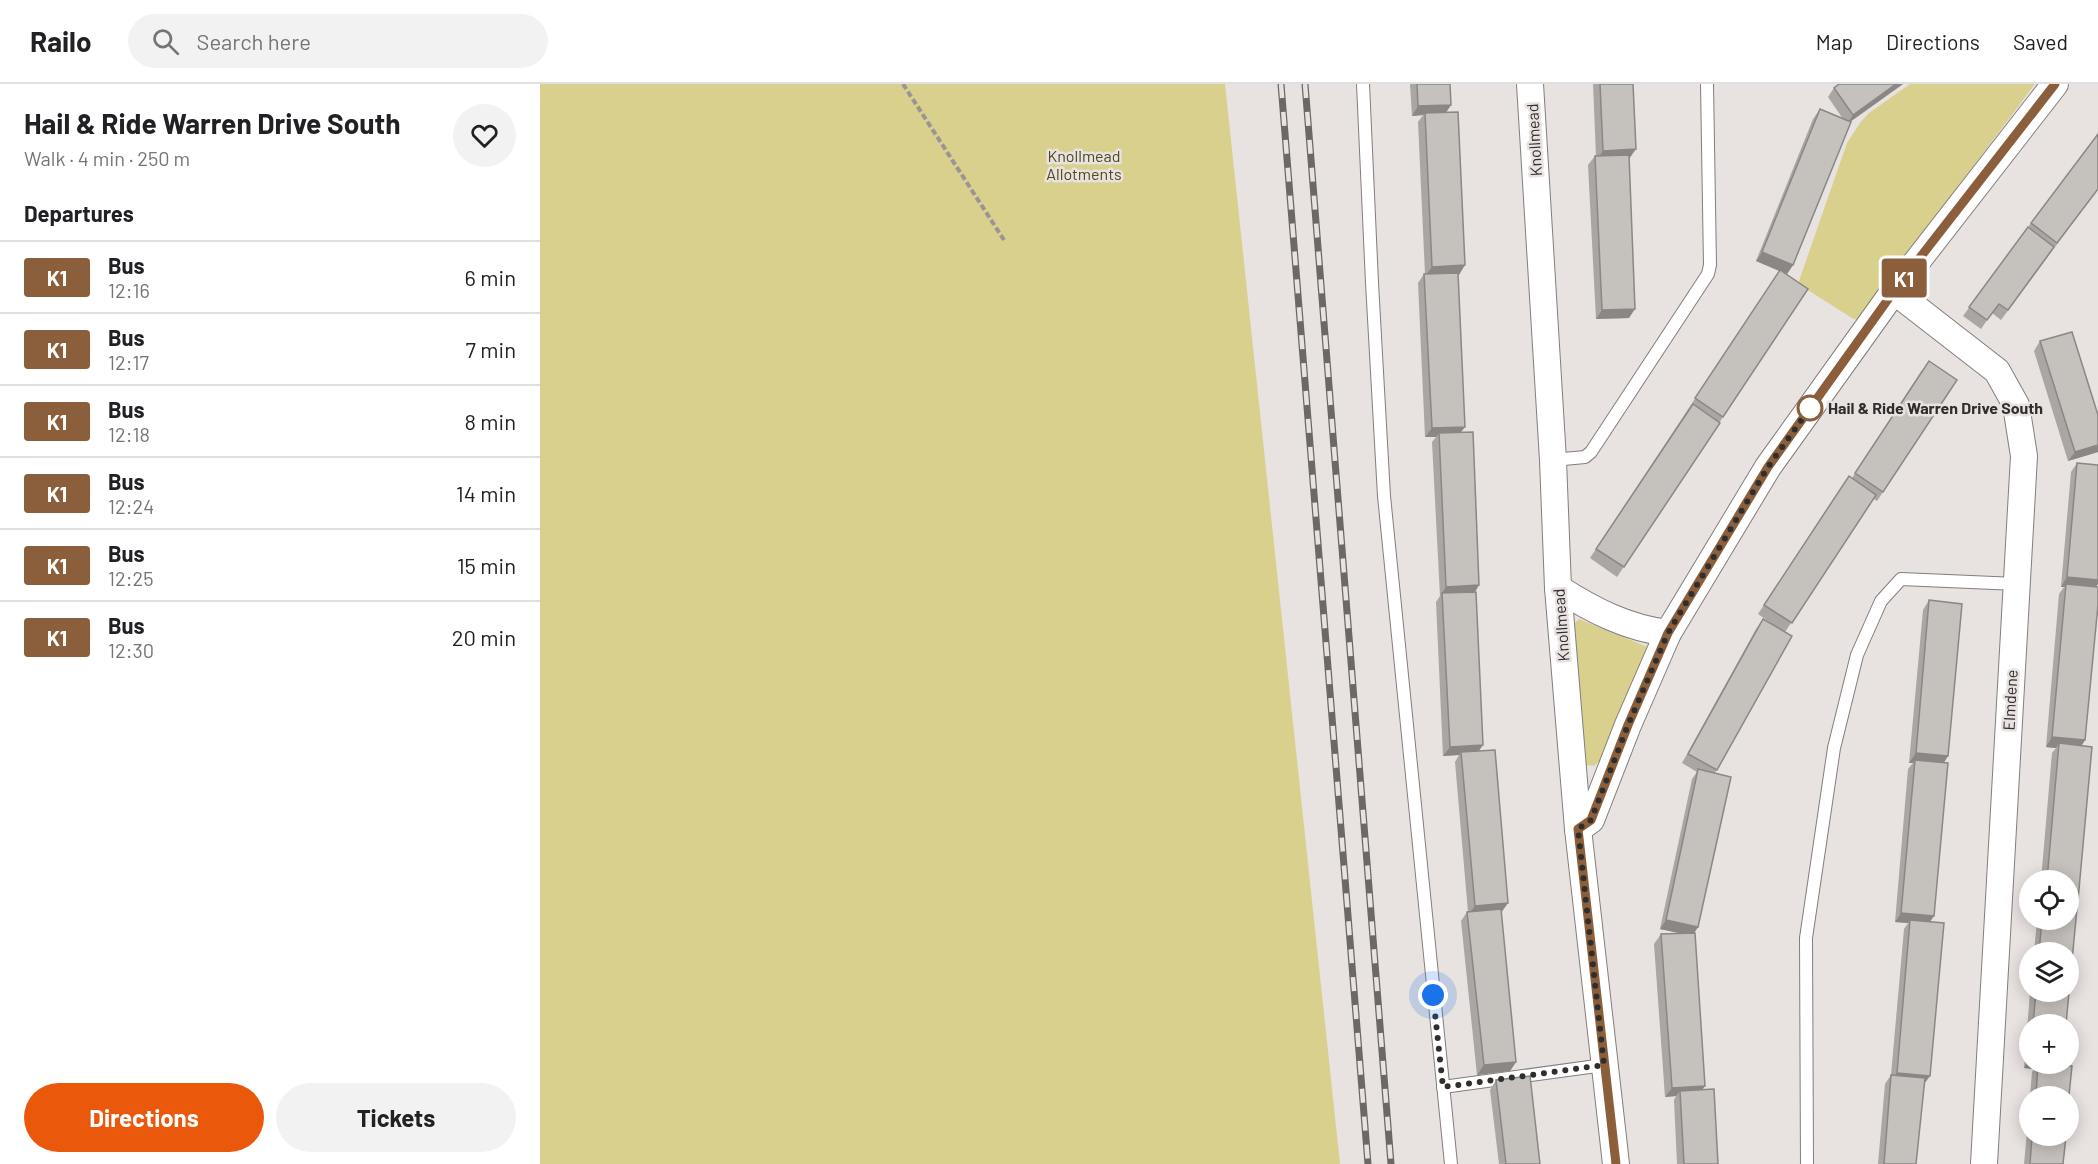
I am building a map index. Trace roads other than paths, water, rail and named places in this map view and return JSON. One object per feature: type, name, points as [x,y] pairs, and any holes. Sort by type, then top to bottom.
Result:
[{"type":"street","name":"Knollmead","points":[[1530,84],[1553,460],[1558,588],[1578,829],[1616,1164]]},
{"type":"street","points":[[1578,829],[1591,820],[1628,725],[1668,633],[1768,467],[1894,291],[2055,84]]},
{"type":"street","name":"Elmdene","points":[[1894,291],[1997,371],[2016,405],[2024,456],[1984,1164]]},
{"type":"street","points":[[1558,588],[1580,603],[1621,622],[1645,630],[1668,633]]},
{"type":"lane","points":[[1364,84],[1384,496],[1451,1164]]},
{"type":"lane","points":[[1553,460],[1585,457],[1592,452],[1708,274],[1710,265],[1707,84]]},
{"type":"lane","points":[[1807,1164],[1806,938],[1834,748],[1857,655],[1881,602],[1901,579],[2017,584]]},
{"type":"lane","points":[[1443,1087],[1604,1065]]},
{"type":"railway","points":[[1281,84],[1368,1164]]},
{"type":"railway","points":[[1305,84],[1391,1164]]},
{"type":"place","name":"Hail & Ride Warren Drive South","points":[[1810,408]]},
{"type":"park label","name":"Knollmead Allotments","points":[[1084,165]]}]
